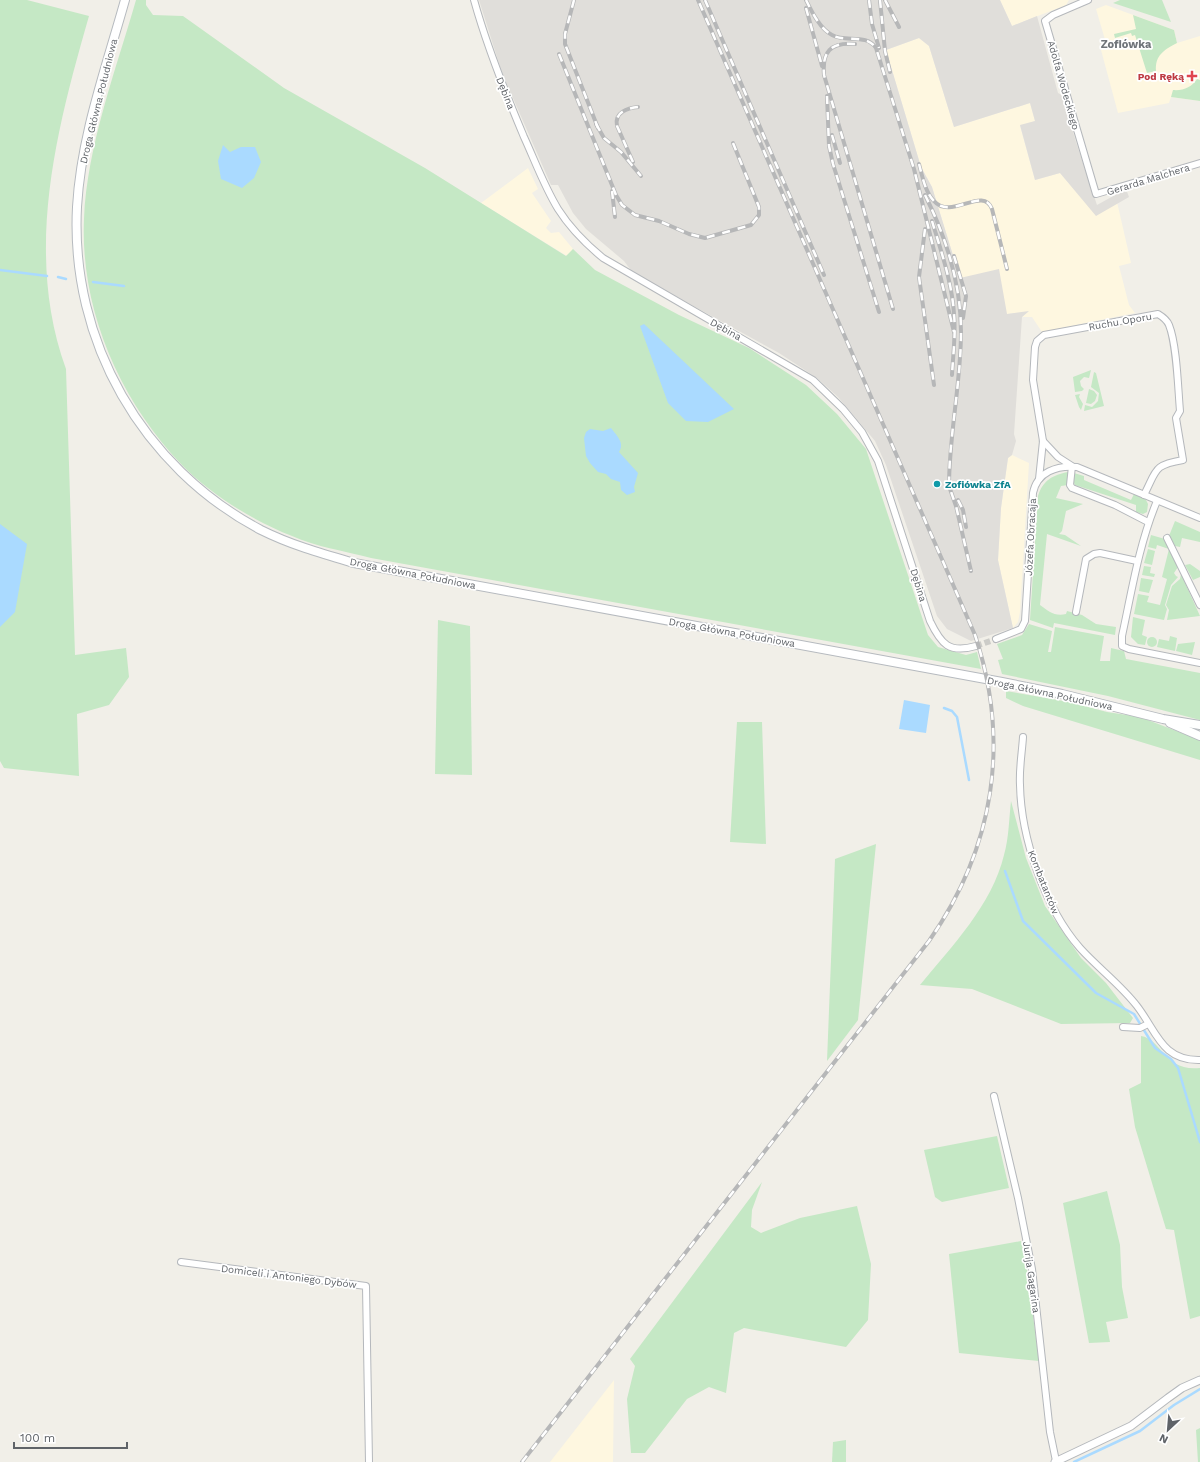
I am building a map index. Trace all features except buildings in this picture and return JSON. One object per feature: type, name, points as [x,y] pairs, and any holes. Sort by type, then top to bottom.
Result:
[{"type":"main road","name":"Droga Główna Południowa","points":[[124,0],[90,127],[82,166],[77,206],[77,240],[80,276],[89,318],[102,356],[122,397],[145,431],[172,462],[202,491],[231,511],[261,529],[288,542],[354,563],[1002,682],[1062,694],[1163,720],[1200,725]]},
{"type":"main road","name":"Droga Główna Południowa","points":[[1163,720],[1200,736]]},
{"type":"street","name":"Dębina","points":[[474,0],[488,47],[536,165],[558,209],[573,229],[586,244],[603,258],[813,380],[843,409],[862,432],[878,461],[930,621],[938,638],[944,643],[958,649],[976,646]]},
{"type":"street","name":"Adolfa Wodeckiego","points":[[1088,0],[1081,1],[1052,15],[1045,21],[1096,194]]},
{"type":"street","name":"Gerarda Malchera","points":[[1096,194],[1200,163]]},
{"type":"street","name":"Ruchu Oporu","points":[[1039,479],[1043,441],[1033,382],[1035,347],[1037,342],[1044,335],[1158,314],[1165,319],[1169,326],[1174,351],[1180,412],[1176,418],[1183,460],[1165,463],[1158,468],[1144,495]]},
{"type":"street","points":[[1043,441],[1058,457],[1072,466]]},
{"type":"street","points":[[1039,479],[1048,472],[1061,466],[1072,466],[1086,470],[1200,518]]},
{"type":"street","points":[[1072,466],[1070,485],[1072,488],[1115,505],[1148,522]]},
{"type":"street","name":"Józefa Obracaja","points":[[996,639],[1021,629],[1025,621],[1033,493],[1035,484],[1039,479]]},
{"type":"street","points":[[1157,501],[1148,522],[1137,561],[1122,636],[1122,646],[1129,649],[1200,663]]},
{"type":"street","points":[[1167,538],[1200,605]]},
{"type":"street","points":[[1076,612],[1086,559],[1094,554],[1100,553],[1137,561]]},
{"type":"street","name":"Kombatantów","points":[[1024,737],[1020,776],[1021,798],[1031,852],[1050,901],[1062,924],[1088,957],[1137,1006],[1144,1025],[1176,1056],[1189,1060],[1200,1060]]},
{"type":"street","points":[[1123,1027],[1144,1025]]},
{"type":"street","name":"Jurija Gagarina","points":[[994,1096],[1018,1198],[1032,1269],[1050,1432],[1056,1462],[1131,1426],[1172,1394],[1200,1380]]},
{"type":"street","name":"Domiceli i Antoniego Dybów","points":[[180,1262],[366,1286],[369,1462]]},
{"type":"shaded area","points":[[479,0],[1000,0],[1012,26],[1037,16],[1058,93],[1062,95],[1097,205],[1126,189],[1129,197],[1096,216],[1060,173],[1035,180],[1020,125],[1035,121],[1030,103],[954,127],[929,46],[919,38],[886,50],[921,167],[932,187],[960,278],[999,269],[1007,314],[1029,311],[1022,317],[1014,434],[1016,441],[1012,455],[1008,458],[1001,508],[998,560],[1013,628],[971,641],[947,629],[937,616],[886,465],[875,441],[838,397],[817,378],[779,353],[633,273],[624,261],[586,229],[573,213],[558,185],[551,185],[502,73]]},
{"type":"shaded area","points":[[1000,0],[1069,0],[1066,5],[1012,26]]},
{"type":"shaded area","points":[[1106,5],[1174,30],[1177,43],[1200,36],[1200,101],[1171,97],[1169,103],[1118,113],[1101,50],[1106,43],[1096,9]]},
{"type":"shaded area","points":[[919,38],[929,46],[954,127],[1030,103],[1035,121],[1020,126],[1035,180],[1060,173],[1095,213],[1117,202],[1131,263],[1119,266],[1129,305],[1135,313],[1042,332],[1032,317],[1022,317],[1028,312],[1007,314],[960,278],[932,187],[921,167],[886,50]]},
{"type":"shaded area","points":[[528,168],[538,189],[532,193],[551,221],[546,228],[551,233],[559,232],[573,249],[567,256],[481,203]]},
{"type":"shaded area","points":[[1012,455],[1029,463],[1020,612],[1018,622],[1013,628],[998,560],[1001,508],[1008,458]]},
{"type":"shaded area","points":[[614,1380],[613,1462],[550,1462]]},
{"type":"green space","points":[[0,0],[27,0],[89,16],[66,103],[56,148],[49,192],[46,237],[47,281],[54,325],[66,369],[75,655],[126,648],[129,677],[109,705],[77,714],[79,776],[4,768],[0,761]]},
{"type":"green space","points":[[136,0],[146,0],[146,5],[153,15],[183,16],[284,88],[425,168],[566,256],[573,249],[595,270],[679,315],[749,348],[806,385],[837,414],[866,449],[928,635],[938,647],[966,655],[977,652],[981,669],[371,558],[311,543],[277,530],[233,506],[205,486],[181,464],[159,439],[139,411],[122,382],[108,351],[97,319],[89,286],[84,253],[86,192],[96,136]]},
{"type":"green space","points":[[1120,0],[1162,0],[1171,22],[1113,3]]},
{"type":"green space","points":[[1133,15],[1174,30],[1177,43],[1161,54],[1157,61],[1156,71],[1147,73],[1135,35],[1132,36],[1131,33],[1115,38],[1114,34],[1136,29]]},
{"type":"green space","points":[[1197,79],[1200,80],[1200,101],[1171,97],[1173,90],[1187,88]]},
{"type":"green space","points":[[1091,370],[1089,378],[1084,377],[1080,381],[1081,386],[1084,389],[1082,391],[1075,392],[1073,377]]},
{"type":"green space","points":[[1094,372],[1096,373],[1104,406],[1084,411],[1085,405],[1092,407],[1098,401],[1099,393],[1091,387]]},
{"type":"green space","points":[[1089,389],[1094,391],[1097,395],[1095,401],[1091,404],[1086,403]]},
{"type":"green space","points":[[1080,394],[1079,397],[1083,404],[1081,410],[1075,395]]},
{"type":"green space","points":[[1068,472],[1068,485],[1061,486],[1056,498],[1083,504],[1066,511],[1062,531],[1059,534],[1065,535],[1081,546],[1047,534],[1040,605],[1058,615],[1066,614],[1067,611],[1082,615],[1096,624],[1116,627],[1115,635],[1054,623],[1053,628],[1030,620],[1038,496],[1040,490],[1049,479]]},
{"type":"green space","points":[[1074,473],[1084,476],[1084,480],[1131,500],[1134,494],[1146,500],[1148,504],[1147,512],[1143,514],[1136,512],[1136,505],[1075,485],[1073,481]]},
{"type":"green space","points":[[1175,521],[1200,532],[1200,542],[1182,538],[1180,547],[1175,546],[1169,536]]},
{"type":"green space","points":[[1151,535],[1165,539],[1178,567],[1174,573],[1178,577],[1171,585],[1165,605],[1167,609],[1164,620],[1134,614],[1138,594],[1149,596],[1147,602],[1160,605],[1167,579],[1162,577],[1169,549],[1157,545],[1156,549],[1148,547]]},
{"type":"green space","points":[[1148,549],[1155,551],[1152,565],[1144,563]]},
{"type":"green space","points":[[1190,564],[1200,571],[1200,577],[1193,580],[1185,565]]},
{"type":"green space","points":[[1144,566],[1151,567],[1150,573],[1155,574],[1154,577],[1142,575]]},
{"type":"green space","points":[[1181,574],[1200,616],[1167,620],[1169,610],[1166,605],[1172,586],[1180,579]]},
{"type":"green space","points":[[1141,578],[1153,580],[1149,593],[1139,591]]},
{"type":"green space","points":[[1133,617],[1145,620],[1142,635],[1147,637],[1145,645],[1138,644],[1131,637]]},
{"type":"green space","points":[[438,620],[470,626],[472,775],[435,774]]},
{"type":"green space","points":[[1029,624],[1052,631],[1048,652],[1051,652],[1055,627],[1104,636],[1100,661],[1110,661],[1111,648],[1124,651],[1126,659],[1200,673],[1200,720],[1108,696],[1002,674],[998,660],[1003,659],[997,644],[1022,635]]},
{"type":"green space","points":[[1170,636],[1177,638],[1175,651],[1157,647],[1159,639],[1169,641]]},
{"type":"green space","points":[[1150,637],[1154,637],[1156,638],[1156,646],[1150,647],[1147,644],[1147,640]]},
{"type":"green space","points":[[1195,642],[1192,655],[1176,651],[1178,644]]},
{"type":"green space","points":[[1006,691],[1069,702],[1107,712],[1140,717],[1200,740],[1200,760],[1023,706],[1006,698]]},
{"type":"green space","points":[[737,722],[762,722],[766,844],[730,842]]},
{"type":"green space","points":[[1011,801],[1026,858],[1045,906],[1081,958],[1106,983],[1133,1018],[1130,1023],[1061,1024],[972,989],[920,985],[970,924],[990,891],[998,873],[1006,848]]},
{"type":"green space","points":[[876,844],[858,1020],[827,1061],[835,859]]},
{"type":"green space","points":[[1141,1036],[1148,1038],[1165,1055],[1179,1065],[1188,1068],[1200,1068],[1200,1316],[1190,1319],[1174,1230],[1166,1229],[1135,1127],[1129,1089],[1141,1083]]},
{"type":"green space","points":[[997,1136],[1009,1188],[942,1202],[935,1197],[924,1150]]},
{"type":"green space","points":[[762,1182],[752,1210],[751,1227],[761,1233],[800,1218],[857,1206],[871,1264],[868,1320],[846,1347],[744,1328],[734,1333],[726,1393],[709,1387],[687,1399],[645,1453],[631,1453],[627,1399],[635,1366],[630,1359]]},
{"type":"green space","points":[[1107,1191],[1120,1245],[1122,1287],[1128,1318],[1106,1322],[1110,1342],[1089,1343],[1063,1203]]},
{"type":"green space","points":[[1021,1241],[1027,1270],[1039,1361],[959,1353],[949,1254]]},
{"type":"green space","points":[[1200,1428],[1200,1462],[1198,1462],[1196,1430]]},
{"type":"green space","points":[[846,1440],[846,1462],[832,1462],[833,1442]]},
{"type":"water","points":[[223,145],[230,152],[241,147],[255,147],[261,162],[254,178],[242,188],[221,179],[218,161]]},
{"type":"water","points":[[644,324],[734,409],[708,422],[686,421],[668,403],[640,326]]},
{"type":"water","points":[[611,428],[621,443],[621,449],[619,452],[638,473],[634,487],[635,492],[627,495],[621,490],[620,482],[611,479],[606,474],[598,472],[586,456],[584,438],[586,432],[590,429],[603,431]]},
{"type":"water","points":[[0,524],[27,544],[15,612],[0,627]]},
{"type":"water","points":[[904,700],[930,705],[926,733],[899,729]]},
{"type":"waterway","points":[[0,270],[47,276]]},
{"type":"waterway","points":[[58,277],[66,279]]},
{"type":"waterway","points":[[93,282],[124,286]]},
{"type":"waterway","points":[[944,708],[952,711],[957,717],[969,780]]},
{"type":"waterway","points":[[1005,871],[1023,921],[1096,993],[1134,1014],[1155,1048],[1171,1059],[1178,1068],[1200,1142]]},
{"type":"waterway","points":[[1074,1462],[1140,1431],[1174,1405],[1200,1389]]},
{"type":"tunnel","points":[[976,646],[996,639]]},
{"type":"railway","points":[[574,0],[565,34],[565,44],[598,128]]},
{"type":"railway","points":[[522,1462],[929,941],[951,906],[969,869],[982,832],[990,794],[993,755],[992,715],[986,675],[975,635],[698,0]]},
{"type":"railway","points":[[705,0],[824,275]]},
{"type":"railway","points":[[806,0],[817,20],[824,29],[832,35],[843,38],[861,39],[872,43],[876,48],[914,169],[954,332]]},
{"type":"railway","points":[[869,0],[872,24],[879,48]]},
{"type":"railway","points":[[880,0],[885,51],[890,72]]},
{"type":"railway","points":[[885,0],[899,27]]},
{"type":"railway","points":[[806,8],[822,66]]},
{"type":"railway","points":[[855,44],[839,45],[829,50],[824,60],[824,75],[893,309]]},
{"type":"railway","points":[[559,54],[616,195],[622,205],[635,215],[659,221],[689,234],[705,238],[751,225],[759,215],[759,207],[733,143]]},
{"type":"railway","points":[[827,96],[829,146],[833,164],[879,312]]},
{"type":"railway","points":[[633,162],[617,126],[617,121],[620,114],[630,108],[638,107]]},
{"type":"railway","points":[[596,124],[604,138],[621,152],[641,176]]},
{"type":"railway","points":[[832,135],[840,163]]},
{"type":"railway","points":[[919,164],[928,193],[934,201],[941,206],[957,206],[982,200],[988,203],[992,209],[1007,269]]},
{"type":"railway","points":[[612,191],[615,217]]},
{"type":"railway","points":[[925,195],[946,244],[958,296],[961,332],[949,486],[956,506],[971,571]]},
{"type":"railway","points":[[932,221],[946,267],[953,302],[955,329],[952,375]]},
{"type":"railway","points":[[925,229],[919,277],[934,385]]},
{"type":"railway","points":[[954,256],[966,296],[963,318]]},
{"type":"railway","points":[[958,500],[963,510],[966,527]]},
{"type":"place","name":"Pod Ręką","points":[[1192,76]]},
{"type":"place","name":"Zofiówka ZfA","points":[[937,484]]},
{"type":"district","name":"Zofiówka","points":[[1126,44]]}]
